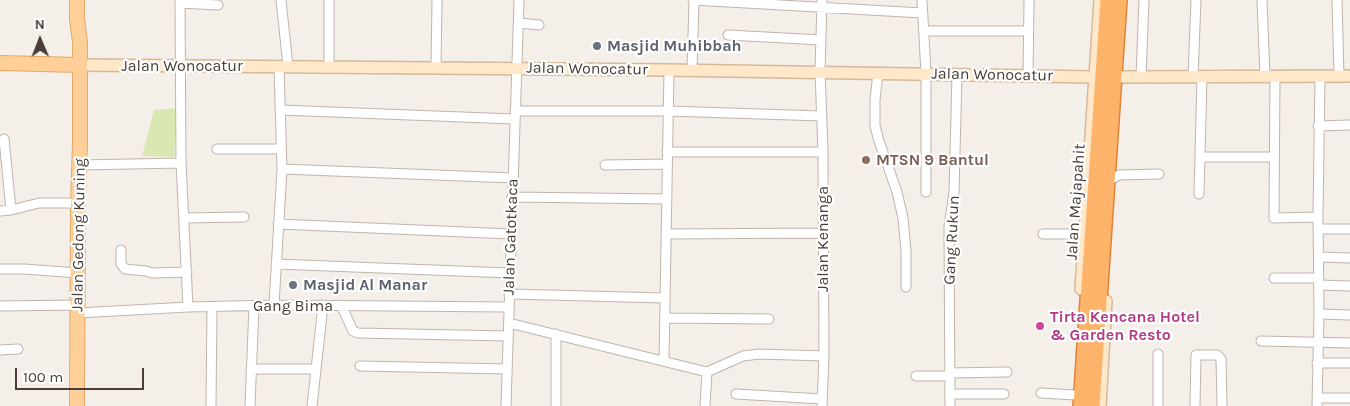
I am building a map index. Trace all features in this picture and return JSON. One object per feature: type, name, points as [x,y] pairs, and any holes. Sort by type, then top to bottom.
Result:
[{"type":"highway","name":"Jalan Majapahit","points":[[1098,218],[1108,0]]},
{"type":"highway","name":"Jalan Majapahit","points":[[1077,402],[1082,328],[1093,240],[1098,218],[1119,0]]},
{"type":"highway","name":"Jalan Majapahit","points":[[1092,406],[1093,240]]},
{"type":"main road","points":[[77,0],[80,42]]},
{"type":"main road","points":[[80,42],[82,0]]},
{"type":"main road","name":"Jalan Gedong Kuning","points":[[77,406],[80,42]]},
{"type":"main road","points":[[0,63],[80,65]]},
{"type":"street","points":[[274,305],[282,169],[280,110],[284,66],[281,0]]},
{"type":"street","points":[[329,0],[329,66]]},
{"type":"street","points":[[436,68],[437,0]]},
{"type":"street","name":"Jalan Gatotkaca","points":[[506,406],[520,0]]},
{"type":"street","points":[[692,70],[694,0],[822,4],[922,13]]},
{"type":"street","points":[[922,0],[926,74],[926,192]]},
{"type":"street","points":[[1028,76],[1029,0]]},
{"type":"street","points":[[1043,234],[1093,240],[1094,77],[1100,0]]},
{"type":"street","points":[[1100,406],[1126,0]]},
{"type":"street","points":[[1141,77],[1144,0]]},
{"type":"street","points":[[1196,0],[1200,157],[1199,194]]},
{"type":"street","points":[[1262,0],[1270,76],[1274,157],[1274,218],[1318,217]]},
{"type":"street","points":[[1120,77],[1344,76],[1337,0]]},
{"type":"street","points":[[188,307],[181,163],[180,1],[218,5]]},
{"type":"street","name":"Jalan Kenanga","points":[[822,4],[820,72],[823,152],[824,356],[822,403]]},
{"type":"street","points":[[518,23],[539,25]]},
{"type":"street","points":[[924,31],[1028,31]]},
{"type":"street","points":[[728,35],[821,40]]},
{"type":"street","name":"Jalan Wonocatur","points":[[80,65],[692,70],[1094,77]]},
{"type":"street","points":[[664,360],[669,70]]},
{"type":"street","points":[[878,74],[875,126],[897,192],[903,218],[906,251],[906,287]]},
{"type":"street","name":"Gang Rukun","points":[[950,406],[950,227],[954,192],[957,75]]},
{"type":"street","points":[[1320,76],[1318,126],[1318,229],[1320,258],[1317,402],[1350,398]]},
{"type":"street","points":[[280,110],[515,115],[668,111],[822,116]]},
{"type":"street","points":[[1318,126],[1350,125]]},
{"type":"street","points":[[4,139],[11,210]]},
{"type":"street","points":[[217,149],[282,149]]},
{"type":"street","points":[[668,152],[823,152]]},
{"type":"street","points":[[1200,157],[1274,157]]},
{"type":"street","points":[[80,165],[181,163]]},
{"type":"street","points":[[605,165],[667,164]]},
{"type":"street","points":[[282,169],[513,178]]},
{"type":"street","points":[[1114,178],[1119,175],[1159,174]]},
{"type":"street","points":[[512,197],[667,199]]},
{"type":"street","points":[[0,210],[11,210],[39,203],[78,204]]},
{"type":"street","points":[[184,218],[244,217]]},
{"type":"street","points":[[278,224],[511,234]]},
{"type":"street","points":[[1318,229],[1350,229]]},
{"type":"street","points":[[666,234],[823,233]]},
{"type":"street","points":[[120,250],[121,264],[125,268],[146,271],[152,274],[187,272]]},
{"type":"street","points":[[1320,258],[1350,258]]},
{"type":"street","points":[[276,264],[510,273]]},
{"type":"street","points":[[0,268],[78,273]]},
{"type":"street","points":[[1274,278],[1319,281],[1350,286]]},
{"type":"street","points":[[509,294],[665,298]]},
{"type":"street","name":"Gang Bima","points":[[0,306],[78,309],[274,305],[509,307]]},
{"type":"street","points":[[312,406],[323,305]]},
{"type":"street","points":[[341,305],[353,331],[358,333],[508,336]]},
{"type":"street","points":[[210,406],[212,306]]},
{"type":"street","points":[[250,406],[254,306]]},
{"type":"street","points":[[1319,314],[1350,315]]},
{"type":"street","points":[[665,318],[769,319]]},
{"type":"street","points":[[509,323],[707,372],[743,356],[759,354],[824,356]]},
{"type":"street","points":[[556,334],[556,406]]},
{"type":"street","points":[[1261,341],[1350,343]]},
{"type":"street","points":[[0,350],[18,349]]},
{"type":"street","points":[[1158,354],[1158,406]]},
{"type":"street","points":[[1195,406],[1196,355],[1217,355],[1221,359],[1222,406]]},
{"type":"street","points":[[1317,363],[1350,364]]},
{"type":"street","points":[[360,366],[507,369]]},
{"type":"street","points":[[251,370],[316,369]]},
{"type":"street","points":[[705,406],[707,372]]},
{"type":"street","points":[[916,376],[1007,372]]},
{"type":"street","points":[[736,394],[773,402],[822,403]]},
{"type":"street","points":[[950,394],[1004,394]]},
{"type":"street","points":[[1041,394],[1077,402]]},
{"type":"green space","points":[[177,108],[174,157],[142,156],[154,110]]},
{"type":"place","name":"Masjid Muhibbah","points":[[597,46]]},
{"type":"place","name":"MTSN 9 Bantul","points":[[866,160]]},
{"type":"place","name":"Masjid Al Manar","points":[[293,285]]},
{"type":"place","name":"Tirta Kencana Hotel & Garden Resto","points":[[1040,326]]}]
